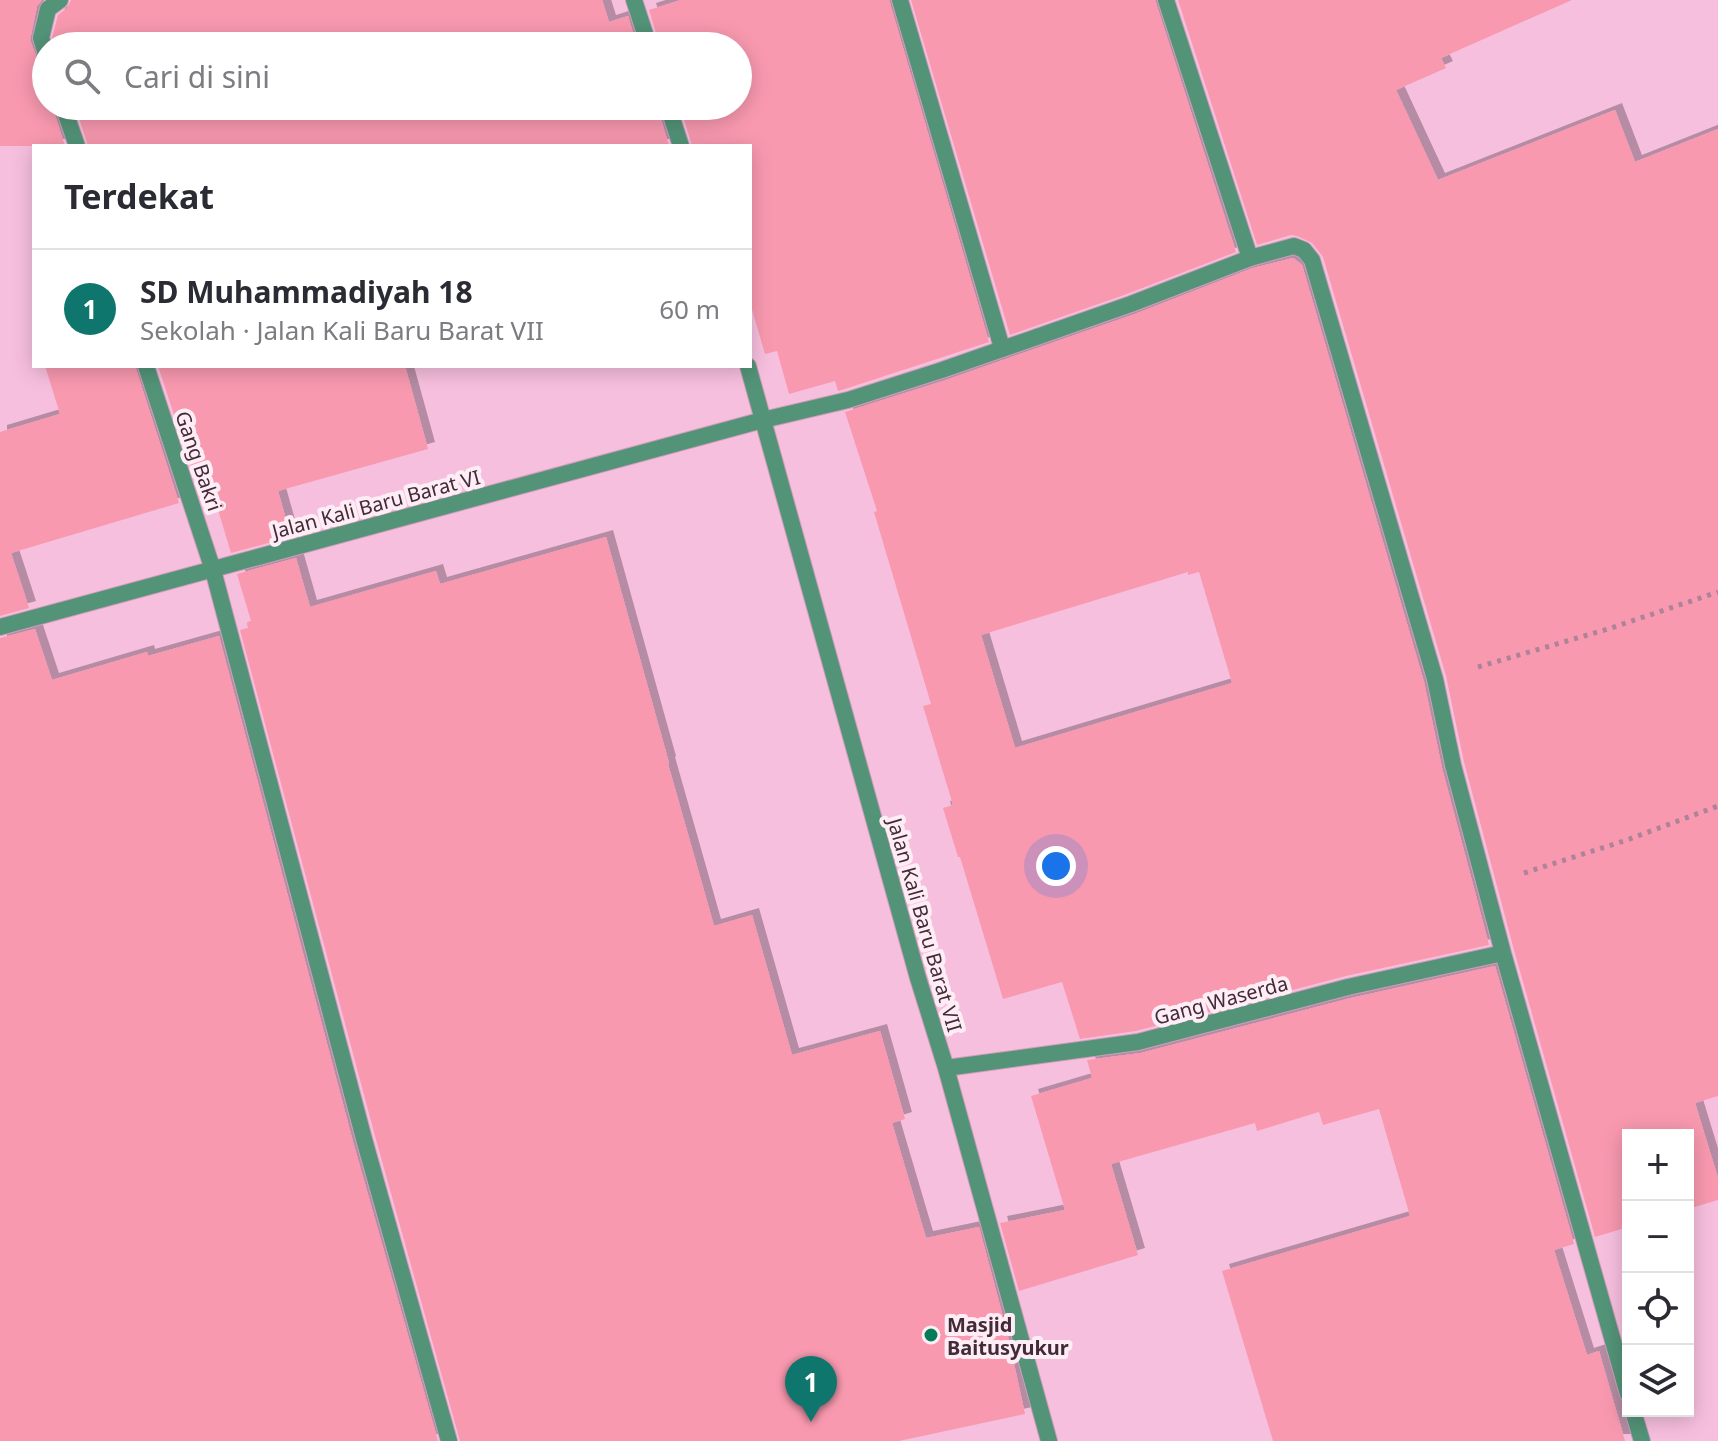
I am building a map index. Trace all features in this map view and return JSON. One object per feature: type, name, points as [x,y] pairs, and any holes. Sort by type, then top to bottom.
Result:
[{"type":"street","points":[[45,32],[48,9],[60,0]]},
{"type":"street","points":[[634,0],[644,32]]},
{"type":"street","points":[[900,0],[1002,348]]},
{"type":"street","points":[[1166,0],[1250,258]]},
{"type":"street","points":[[68,120],[76,144]]},
{"type":"street","points":[[673,120],[680,144]]},
{"type":"street","name":"Jalan Kali Baru Barat VI","points":[[0,627],[763,420],[848,400],[1131,304],[1250,258],[1294,246],[1304,250],[1312,260],[1435,679]]},
{"type":"street","name":"Gang Bakri","points":[[147,368],[213,570],[364,1139],[449,1441]]},
{"type":"street","name":"Jalan Kali Baru Barat VII","points":[[749,368],[1049,1441]]},
{"type":"street","points":[[1435,679],[1453,765],[1503,953],[1622,1373]]},
{"type":"street","name":"Gang Waserda","points":[[946,1068],[1138,1042],[1348,987],[1503,953]]},
{"type":"street","points":[[1635,1417],[1642,1441]]},
{"type":"path","points":[[1435,679],[1608,629],[1718,592]]},
{"type":"path","points":[[1485,886],[1627,840],[1718,806]]},
{"type":"building","points":[[0,0],[42,0],[37,6],[30,40],[32,120],[57,120],[64,144],[0,146]]},
{"type":"building","points":[[71,0],[602,0],[609,22],[628,16],[633,32],[54,32],[58,15]]},
{"type":"building","points":[[681,0],[889,0],[989,342],[838,391],[835,381],[789,394],[777,351],[765,354],[752,310],[752,144],[691,144],[684,120],[752,120],[752,32],[656,32],[649,10]]},
{"type":"building","points":[[911,0],[1155,0],[1236,252],[1010,335]]},
{"type":"building","points":[[1178,0],[1572,0],[1441,58],[1446,68],[1396,90],[1438,180],[1615,110],[1635,162],[1718,129],[1718,1096],[1695,1103],[1718,1178],[1718,1200],[1694,1207],[1694,1129],[1622,1129],[1622,1229],[1595,1237],[1464,762],[1446,676],[1323,257],[1312,243],[1297,236],[1257,245]]},
{"type":"building","points":[[80,120],[661,120],[668,144],[87,144]]},
{"type":"building","points":[[1293,258],[1302,265],[1424,682],[1442,768],[1489,945],[1346,976],[1136,1031],[1080,1039],[1062,982],[1003,999],[943,808],[953,805],[923,706],[931,704],[874,512],[877,511],[845,412],[1135,314],[1253,268]],"holes":[[[1188,572],[1188,575],[1199,572],[1232,683],[1015,748],[981,635]]]},
{"type":"building","points":[[46,368],[136,368],[179,503],[11,553],[29,608],[0,616],[0,432],[60,414]]},
{"type":"building","points":[[159,368],[406,368],[428,449],[278,491],[291,537],[231,553],[213,493],[201,497]]},
{"type":"building","points":[[606,537],[714,926],[752,915],[792,1055],[880,1031],[905,1119],[892,1123],[926,1238],[979,1227],[1025,1414],[899,1441],[460,1441],[240,630],[248,628],[247,622],[251,621],[237,574],[296,558],[310,607],[436,571],[440,584]]},
{"type":"building","points":[[35,629],[52,680],[147,652],[148,656],[219,636],[353,1142],[438,1441],[0,1441],[0,638]]},
{"type":"building","points":[[1495,966],[1574,1244],[1554,1250],[1587,1355],[1599,1351],[1625,1441],[1273,1441],[1222,1271],[1410,1216],[1379,1109],[1323,1125],[1319,1112],[1257,1131],[1255,1123],[1111,1164],[1138,1255],[1019,1291],[1000,1223],[1065,1210],[1031,1096],[1092,1078],[1087,1060],[1141,1053],[1351,998]]},
{"type":"place","name":"Masjid Baitusyukur","points":[[931,1335]]},
{"type":"place","name":"SD Muhammadiyah 18","points":[[811,1422]]}]
